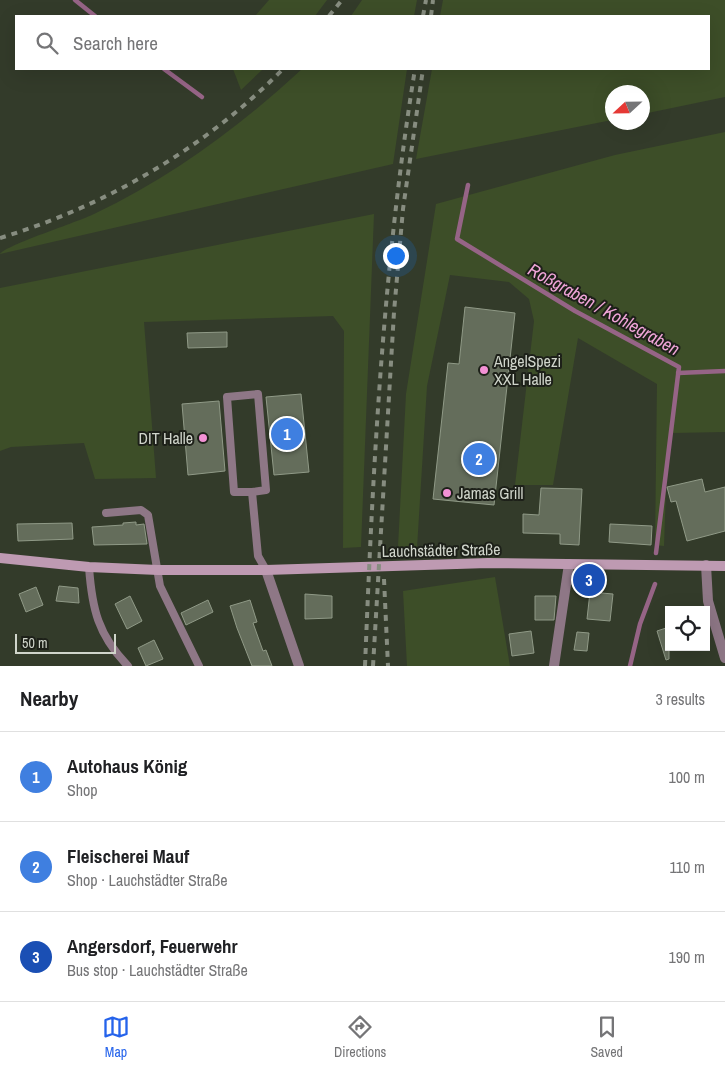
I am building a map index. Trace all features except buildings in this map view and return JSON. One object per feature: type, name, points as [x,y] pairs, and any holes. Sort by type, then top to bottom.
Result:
[{"type":"main road","name":"Lauchstädter Straße","points":[[0,558],[88,567],[158,570],[266,570],[414,565],[725,566]]},
{"type":"street","points":[[554,666],[569,564]]},
{"type":"street","points":[[706,566],[708,601],[725,658]]},
{"type":"street","points":[[266,570],[299,666]]},
{"type":"lane","points":[[258,394],[266,490],[252,492],[234,492],[227,397],[258,394]]},
{"type":"lane","points":[[252,492],[258,556],[266,570]]},
{"type":"lane","points":[[106,512],[140,510],[148,515],[160,586],[199,666]]},
{"type":"lane","points":[[88,567],[91,594],[98,623],[107,641],[128,666]]},
{"type":"green space","points":[[269,0],[327,0],[316,15],[256,15]]},
{"type":"green space","points":[[362,0],[417,0],[414,15],[352,15]]},
{"type":"green space","points":[[443,0],[725,0],[725,97],[650,113],[650,85],[605,85],[605,121],[416,159],[432,70],[710,70],[710,15],[440,15]]},
{"type":"green space","points":[[233,70],[262,70],[241,90]]},
{"type":"green space","points":[[301,70],[407,70],[393,164],[0,254],[15,245],[94,214],[151,184],[229,131]]},
{"type":"green space","points":[[725,132],[725,432],[672,433],[666,488],[664,546],[655,545],[657,384],[578,338],[553,485],[515,485],[534,321],[529,299],[509,282],[450,275],[427,386],[417,548],[398,547],[406,394],[436,204],[615,155]]},
{"type":"green space","points":[[374,214],[361,547],[343,548],[344,331],[333,316],[144,322],[156,478],[95,479],[84,443],[11,447],[0,451],[0,288]]},
{"type":"green space","points":[[495,577],[510,666],[407,666],[403,591]]},
{"type":"waterway","name":"Roßgraben / Kohlegraben","points":[[75,0],[94,15]]},
{"type":"waterway","name":"Roßgraben / Kohlegraben","points":[[165,70],[202,97]]},
{"type":"waterway","name":"Roßgraben / Kohlegraben","points":[[468,185],[457,239],[575,311],[679,367],[656,553]]},
{"type":"waterway","points":[[678,373],[725,371]]},
{"type":"waterway","points":[[630,666],[640,624],[655,584]]},
{"type":"railway","points":[[330,15],[342,0]]},
{"type":"railway","points":[[423,15],[426,0]]},
{"type":"railway","points":[[431,15],[433,0]]},
{"type":"railway","points":[[0,238],[78,209],[152,171],[187,149],[221,124],[253,98],[282,70]]},
{"type":"railway","points":[[365,666],[376,441],[387,292],[404,143],[415,70]]},
{"type":"railway","points":[[373,666],[394,312],[403,209],[423,70]]},
{"type":"railway","points":[[384,579],[388,666]]},
{"type":"place","name":"AngelSpezi XXL Halle","points":[[484,370]]},
{"type":"place","name":"Autohaus König","points":[[287,434]]},
{"type":"place","name":"DIT Halle","points":[[203,438]]},
{"type":"place","name":"Fleischerei Mauf","points":[[479,459]]},
{"type":"place","name":"Jamas Grill","points":[[447,493]]},
{"type":"place","name":"Angersdorf, Feuerwehr","points":[[589,580]]}]
